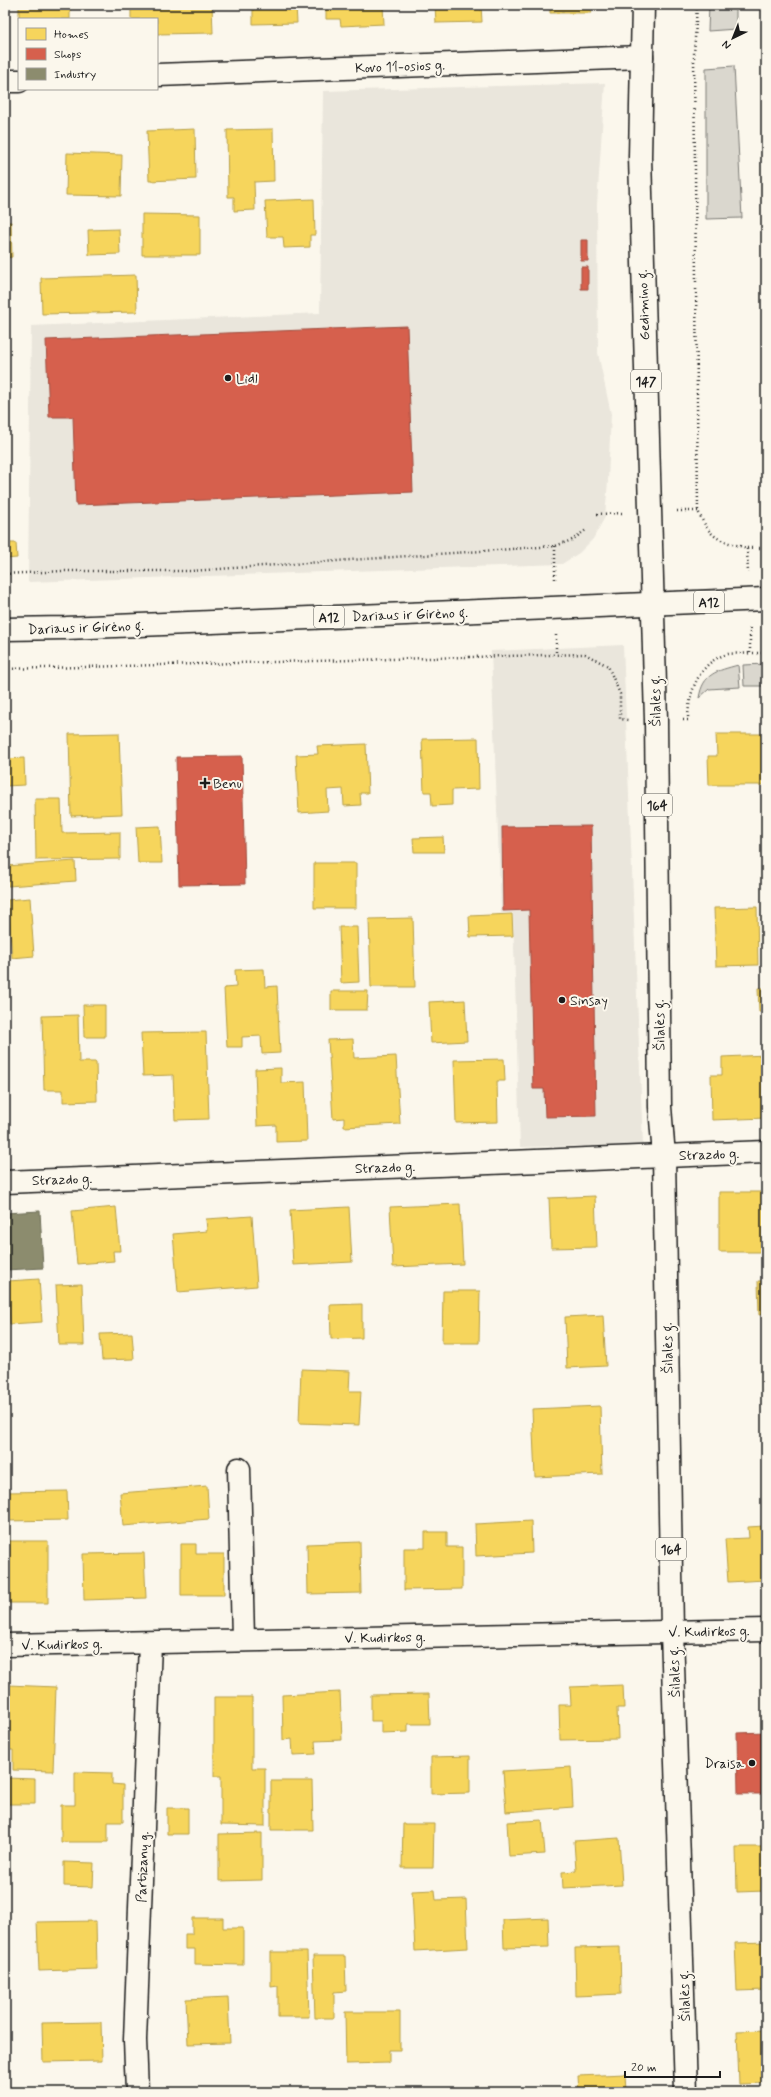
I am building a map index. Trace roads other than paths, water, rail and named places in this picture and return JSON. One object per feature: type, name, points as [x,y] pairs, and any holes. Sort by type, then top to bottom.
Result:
[{"type":"main road","name":"Gedimino g.","points":[[643,5],[640,157],[653,605]]},
{"type":"main road","name":"Kovo 11-osios g.","points":[[158,75],[642,57]]},
{"type":"main road","points":[[5,81],[18,80]]},
{"type":"main road","name":"Dariaus ir Girėno g.","points":[[5,629],[66,628],[653,605],[758,599]]},
{"type":"main road","name":"Šilalės g.","points":[[653,605],[660,1107],[664,1156],[672,1631],[686,2092]]},
{"type":"main road","name":"Strazdo g.","points":[[5,1182],[766,1152]]},
{"type":"main road","points":[[239,1469],[243,1639]]},
{"type":"main road","name":"V. Kudirkos g.","points":[[5,1646],[243,1639],[766,1630]]},
{"type":"main road","name":"Partizanų g.","points":[[137,2092],[135,2040],[150,1642]]},
{"type":"place","name":"Lidl","points":[[228,378]]},
{"type":"place","name":"Benu","points":[[205,783]]},
{"type":"place","name":"Sinsay","points":[[562,1000]]},
{"type":"place","name":"Draisa","points":[[752,1763]]}]
